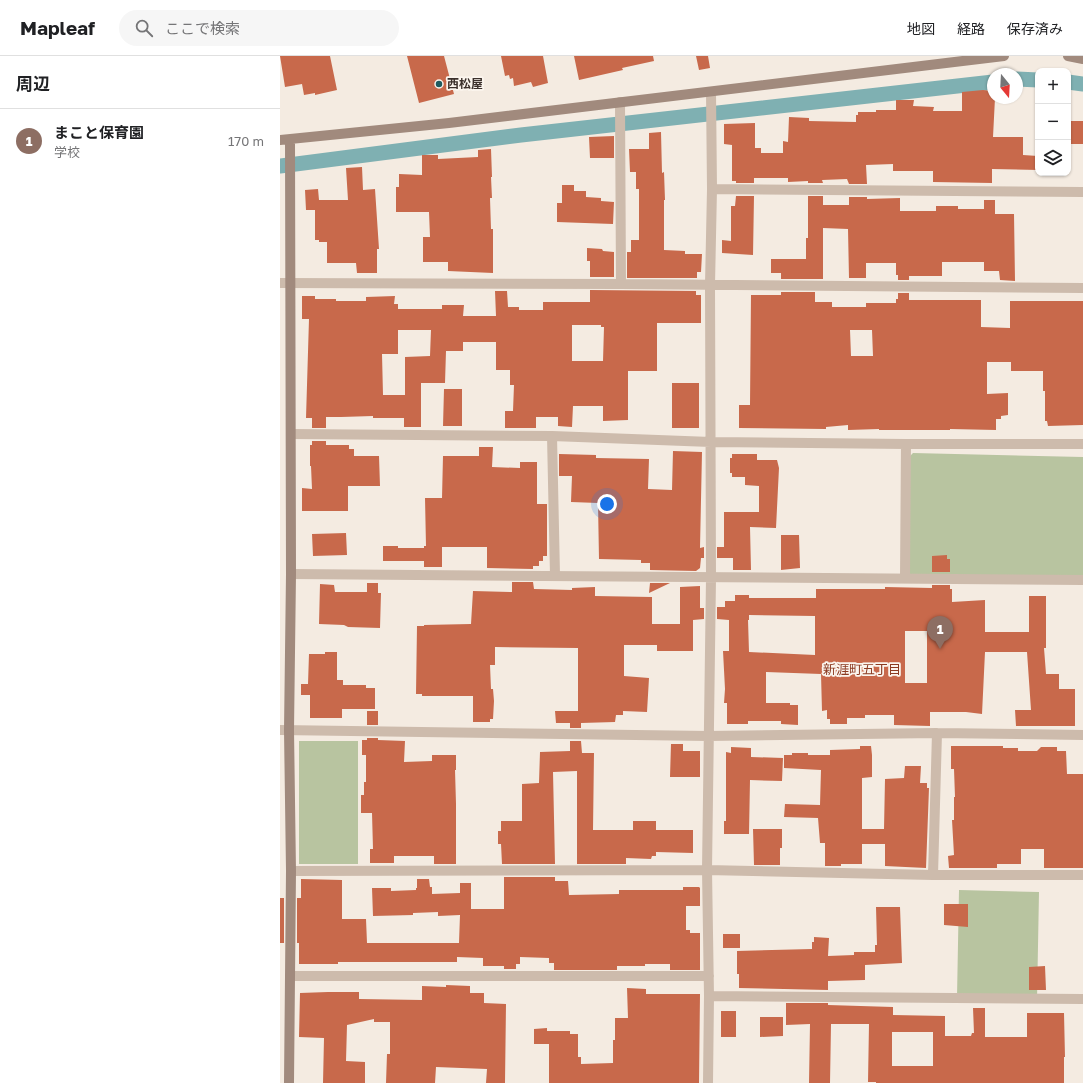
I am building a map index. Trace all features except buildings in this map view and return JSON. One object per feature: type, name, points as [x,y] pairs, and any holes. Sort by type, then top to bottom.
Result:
[{"type":"street","points":[[289,1083],[291,871],[285,730],[291,574],[291,434],[290,283],[285,140],[449,123],[1004,56]]},
{"type":"street","points":[[1068,56],[1083,60]]},
{"type":"street","points":[[708,1083],[710,996],[707,870],[711,578],[711,92]]},
{"type":"street","points":[[620,102],[621,284]]},
{"type":"street","points":[[712,189],[1083,192]]},
{"type":"street","points":[[280,283],[1083,288]]},
{"type":"street","points":[[291,434],[552,436],[711,442],[1083,444]]},
{"type":"street","points":[[552,436],[555,575]]},
{"type":"street","points":[[905,578],[906,444]]},
{"type":"street","points":[[291,574],[1083,580]]},
{"type":"street","points":[[285,730],[708,736],[937,733],[1083,735]]},
{"type":"street","points":[[933,875],[937,733]]},
{"type":"street","points":[[291,871],[707,870],[933,875],[1083,875]]},
{"type":"street","points":[[290,976],[709,976]]},
{"type":"street","points":[[710,996],[1083,999]]},
{"type":"green space","points":[[913,453],[1083,457],[1083,583],[908,577],[908,458]]},
{"type":"green space","points":[[299,741],[358,741],[358,864],[299,864]]},
{"type":"green space","points":[[959,890],[1039,892],[1037,1000],[957,997]]},
{"type":"waterway","points":[[1023,79],[1035,80]]},
{"type":"waterway","points":[[1071,82],[1083,84]]},
{"type":"waterway","points":[[280,166],[521,135],[987,83]]},
{"type":"place","name":"西松屋","points":[[439,84]]},
{"type":"place","name":"まこと保育園","points":[[940,649]]},
{"type":"district","name":"新涯町五丁目","points":[[862,669]]}]
